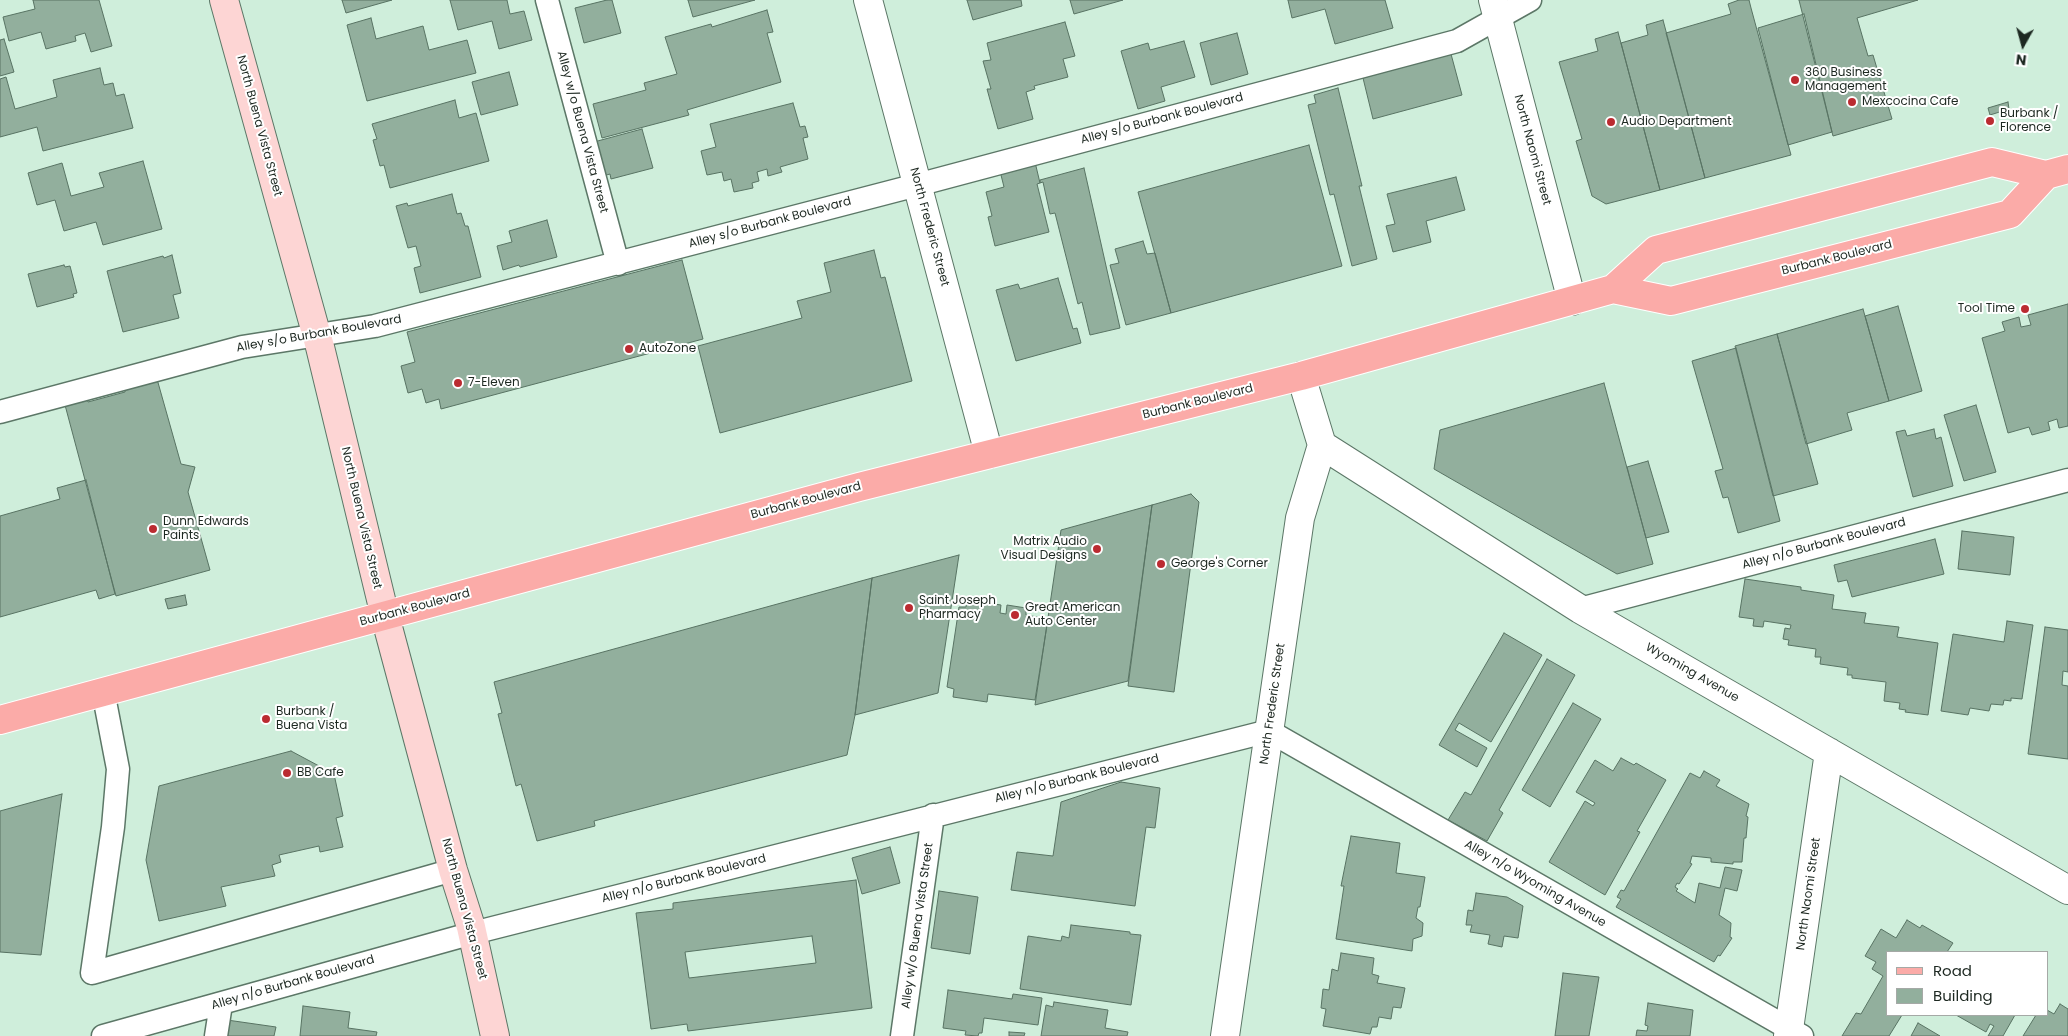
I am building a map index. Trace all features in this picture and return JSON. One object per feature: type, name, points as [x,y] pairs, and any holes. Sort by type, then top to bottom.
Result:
[{"type":"main road","name":"North Buena Vista Street","points":[[224,0],[317,336],[385,616],[472,933],[495,1036]]},
{"type":"main road","name":"Burbank Boulevard","points":[[0,720],[860,486],[1301,376],[1612,289],[1656,250],[1992,162],[2057,172]]},
{"type":"main road","name":"Burbank Boulevard","points":[[1612,289],[1671,301],[2010,214],[2057,172]]},
{"type":"street","name":"North Frederic Street","points":[[868,0],[989,454]]},
{"type":"street","name":"North Naomi Street","points":[[1495,9],[1572,300]]},
{"type":"street","points":[[1301,376],[1322,445]]},
{"type":"street","name":"North Frederic Street","points":[[1225,1036],[1300,518],[1322,445]]},
{"type":"street","name":"Wyoming Avenue","points":[[1322,445],[1580,608],[2068,890]]},
{"type":"street","name":"North Naomi Street","points":[[1793,1034],[1830,752]]},
{"type":"lane","name":"Alley w/o Buena Vista Street","points":[[547,0],[618,264]]},
{"type":"lane","name":"Alley s/o Burbank Boulevard","points":[[0,412],[242,347],[375,326],[618,264],[1457,40],[1495,9],[1530,0]]},
{"type":"lane","name":"Alley n/o Burbank Boulevard","points":[[1580,608],[2068,480]]},
{"type":"lane","points":[[103,691],[118,769],[114,827],[92,974],[454,870]]},
{"type":"lane","name":"Alley n/o Burbank Boulevard","points":[[103,1036],[472,933],[1269,731]]},
{"type":"lane","name":"Alley n/o Wyoming Avenue","points":[[1269,731],[1793,1034]]},
{"type":"lane","name":"Alley w/o Buena Vista Street","points":[[902,1036],[933,815]]},
{"type":"lane","points":[[216,1036],[221,1004]]},
{"type":"building","points":[[33,0],[99,0],[112,46],[91,52],[85,33],[75,36],[76,41],[46,49],[41,32],[9,41],[3,17],[35,9]]},
{"type":"building","points":[[342,0],[392,0],[346,13]]},
{"type":"building","points":[[450,0],[507,0],[510,14],[524,11],[532,40],[499,49],[492,21],[458,30]]},
{"type":"building","points":[[612,0],[621,33],[584,43],[575,8]]},
{"type":"building","points":[[688,0],[755,0],[693,17]]},
{"type":"building","points":[[967,0],[1021,0],[1022,6],[973,20]]},
{"type":"building","points":[[1070,0],[1123,0],[1074,14]]},
{"type":"building","points":[[1288,0],[1385,0],[1393,28],[1335,44],[1325,9],[1292,18]]},
{"type":"building","points":[[1739,0],[1749,0],[1791,155],[1705,178],[1666,33],[1731,14],[1728,4]]},
{"type":"building","points":[[1799,0],[1918,0],[1857,18],[1868,56],[1873,55],[1892,119],[1833,136]]},
{"type":"building","points":[[767,10],[773,32],[767,33],[781,82],[687,110],[689,115],[602,138],[593,104],[646,90],[644,83],[677,74],[665,37],[711,24],[712,27]]},
{"type":"building","name":"360 Business Management","points":[[1804,14],[1832,132],[1788,145],[1758,28]]},
{"type":"building","points":[[371,18],[376,39],[423,26],[429,50],[467,40],[476,73],[367,101],[347,25]]},
{"type":"building","points":[[1663,20],[1705,178],[1660,190],[1621,43],[1648,35],[1646,25]]},
{"type":"building","points":[[1065,22],[1075,56],[1063,59],[1068,77],[1034,86],[1035,89],[1026,92],[1033,119],[998,129],[987,89],[991,89],[983,61],[991,60],[987,43]]},
{"type":"building","points":[[1618,32],[1660,190],[1606,204],[1592,196],[1576,141],[1582,139],[1559,62],[1598,51],[1595,39]]},
{"type":"building","points":[[1237,33],[1248,74],[1211,85],[1200,43]]},
{"type":"building","points":[[4,39],[14,72],[0,76],[0,40]]},
{"type":"building","points":[[1184,41],[1195,77],[1161,87],[1165,101],[1138,109],[1121,51],[1148,43],[1150,50]]},
{"type":"building","points":[[1451,54],[1462,95],[1373,119],[1363,78]]},
{"type":"building","points":[[100,68],[104,85],[113,83],[116,96],[124,94],[133,128],[43,151],[37,127],[0,137],[0,79],[6,77],[15,109],[57,97],[53,80]]},
{"type":"building","points":[[509,72],[518,105],[481,115],[472,82]]},
{"type":"building","points":[[1338,88],[1362,186],[1359,186],[1377,259],[1352,266],[1334,194],[1330,195],[1308,105],[1316,103],[1314,95]]},
{"type":"building","points":[[455,100],[459,118],[476,113],[489,161],[390,188],[384,165],[380,166],[373,140],[377,139],[372,124]]},
{"type":"building","points":[[2008,102],[2009,109],[1990,115],[1988,108]]},
{"type":"building","points":[[793,103],[800,127],[805,126],[808,137],[803,138],[808,159],[780,167],[782,172],[768,176],[767,169],[757,172],[759,181],[752,183],[753,188],[734,192],[731,179],[724,181],[722,172],[707,175],[701,151],[716,147],[710,124]]},
{"type":"building","points":[[642,129],[653,168],[611,179],[610,174],[603,176],[594,142]]},
{"type":"building","points":[[1309,145],[1342,266],[1171,313],[1138,192]]},
{"type":"building","points":[[143,161],[162,229],[103,245],[96,222],[64,231],[55,200],[37,205],[28,173],[62,163],[71,196],[104,187],[99,173]]},
{"type":"building","points":[[1035,162],[1040,183],[1037,184],[1049,232],[995,246],[988,217],[992,216],[986,192],[1004,187],[1000,171]]},
{"type":"building","points":[[1084,168],[1120,328],[1090,335],[1082,302],[1078,304],[1055,213],[1050,214],[1043,182],[1040,183],[1040,180]]},
{"type":"building","points":[[1456,177],[1465,210],[1426,221],[1431,242],[1393,252],[1386,226],[1395,224],[1387,194]]},
{"type":"building","points":[[452,194],[457,214],[461,213],[465,226],[468,226],[481,277],[420,293],[414,268],[421,266],[416,246],[408,248],[396,206],[407,203],[408,206]]},
{"type":"building","points":[[547,220],[557,257],[503,270],[497,246],[512,242],[509,231]]},
{"type":"building","points":[[1143,241],[1147,254],[1155,253],[1171,313],[1126,325],[1110,265],[1119,263],[1115,249]]},
{"type":"building","points":[[874,250],[881,278],[885,277],[912,381],[720,433],[698,346],[802,318],[797,301],[831,292],[824,263]]},
{"type":"building","points":[[172,255],[181,293],[173,295],[179,318],[123,332],[107,271]]},
{"type":"building","points":[[682,260],[703,339],[441,409],[439,399],[426,403],[422,389],[408,393],[401,366],[415,362],[407,332]]},
{"type":"building","points":[[64,265],[65,267],[70,266],[77,293],[73,294],[74,297],[37,307],[28,274]]},
{"type":"building","points":[[1058,278],[1073,329],[1077,328],[1081,343],[1016,361],[996,290],[1018,284],[1020,289]]},
{"type":"building","points":[[2068,304],[2068,426],[2059,428],[2057,419],[2048,422],[2050,430],[2032,435],[2029,427],[2008,433],[1982,338],[2005,331],[2002,322],[2019,317],[2021,327],[2031,325],[2028,315]]},
{"type":"building","points":[[1898,306],[1922,391],[1889,401],[1865,316]]},
{"type":"building","points":[[1863,309],[1889,401],[1847,413],[1852,430],[1806,444],[1777,334]]},
{"type":"building","points":[[1777,334],[1818,484],[1773,496],[1735,346]]},
{"type":"building","points":[[1736,348],[1780,521],[1738,533],[1728,497],[1723,498],[1715,471],[1723,469],[1692,361]]},
{"type":"building","points":[[157,379],[181,464],[195,467],[188,492],[210,570],[116,596],[65,405],[87,399],[88,402],[125,392],[125,388]]},
{"type":"building","points":[[1604,383],[1653,564],[1617,574],[1434,469],[1440,430]]},
{"type":"building","points":[[1976,405],[1996,472],[1964,481],[1944,415]]},
{"type":"building","points":[[1934,429],[1936,439],[1941,437],[1953,486],[1913,497],[1896,432],[1905,430],[1907,436]]},
{"type":"building","points":[[1648,461],[1669,532],[1646,538],[1627,467]]},
{"type":"building","points":[[86,480],[115,594],[99,599],[96,590],[0,617],[0,516],[60,499],[57,488]]},
{"type":"building","points":[[1191,494],[1199,502],[1174,692],[1128,686],[1152,505]]},
{"type":"building","points":[[1152,505],[1128,681],[1035,705],[1061,530]]},
{"type":"building","points":[[1962,531],[2014,537],[2010,575],[1958,569]]},
{"type":"building","points":[[1935,539],[1944,574],[1852,597],[1847,580],[1838,582],[1834,565]]},
{"type":"building","points":[[959,555],[938,693],[855,715],[872,578]]},
{"type":"building","points":[[872,578],[855,715],[847,755],[594,821],[595,826],[537,841],[521,784],[516,786],[498,714],[502,713],[494,682]]},
{"type":"building","points":[[1745,579],[1801,587],[1801,590],[1834,595],[1832,609],[1866,613],[1864,623],[1899,627],[1897,637],[1938,643],[1928,715],[1905,712],[1906,710],[1899,709],[1900,703],[1884,701],[1886,682],[1852,678],[1852,675],[1847,675],[1848,668],[1820,664],[1821,657],[1815,657],[1816,649],[1788,645],[1789,640],[1783,639],[1785,628],[1790,629],[1791,625],[1764,621],[1763,627],[1753,626],[1754,619],[1739,617]]},
{"type":"building","points":[[185,595],[187,605],[168,609],[165,599]]},
{"type":"building","points":[[967,600],[1001,605],[1000,613],[1006,614],[1007,605],[1026,608],[1026,615],[1048,619],[1035,700],[988,694],[987,702],[953,697],[954,689],[947,687],[959,607],[966,607]]},
{"type":"building","points":[[2007,621],[2033,625],[2022,699],[2011,698],[2011,701],[2004,700],[2003,705],[1991,704],[1989,711],[1970,708],[1968,715],[1941,711],[1953,634],[2004,642]]},
{"type":"building","points":[[2045,627],[2068,630],[2068,672],[2063,671],[2062,685],[2068,686],[2068,759],[2028,754]]},
{"type":"building","points":[[1504,633],[1542,655],[1491,742],[1459,723],[1455,730],[1487,748],[1477,767],[1439,745]]},
{"type":"building","points":[[1547,659],[1575,675],[1499,810],[1503,813],[1487,841],[1448,820],[1465,792],[1471,795]]},
{"type":"building","points":[[1573,703],[1601,719],[1550,807],[1522,790]]},
{"type":"building","points":[[291,751],[334,774],[343,816],[336,818],[343,847],[320,852],[319,846],[279,855],[281,862],[272,865],[275,876],[221,887],[226,906],[159,921],[146,860],[159,786]]},
{"type":"building","points":[[1621,758],[1634,765],[1636,763],[1666,780],[1637,831],[1640,832],[1605,895],[1549,862],[1585,801],[1593,806],[1595,803],[1576,792],[1595,760],[1613,771]]},
{"type":"building","points":[[1704,771],[1720,780],[1716,786],[1749,804],[1746,816],[1748,817],[1742,862],[1733,862],[1733,864],[1711,862],[1711,858],[1692,856],[1690,863],[1692,864],[1675,887],[1678,889],[1676,891],[1695,903],[1699,883],[1720,888],[1725,867],[1742,870],[1737,891],[1725,888],[1719,915],[1731,923],[1730,937],[1732,938],[1714,962],[1616,907],[1621,899],[1617,897],[1621,890],[1624,891],[1690,773],[1700,778]]},
{"type":"building","points":[[1121,782],[1160,788],[1155,828],[1146,827],[1135,906],[1011,890],[1017,852],[1053,856],[1061,802]]},
{"type":"building","points":[[62,794],[41,955],[0,952],[0,811]]},
{"type":"building","points":[[1351,836],[1400,843],[1396,873],[1425,877],[1420,907],[1418,907],[1416,918],[1423,923],[1422,936],[1413,939],[1412,951],[1336,939],[1344,886],[1341,886]]},
{"type":"building","points":[[890,847],[900,883],[862,894],[852,858]]},
{"type":"building","points":[[856,880],[872,1008],[688,1031],[687,1024],[651,1029],[636,913],[673,909],[673,903]],"holes":[[[812,936],[816,963],[689,978],[685,952]]]},
{"type":"building","points":[[939,891],[978,897],[970,954],[931,948]]},
{"type":"building","points":[[1476,893],[1507,897],[1523,906],[1518,938],[1504,936],[1502,947],[1488,944],[1490,935],[1470,932],[1472,925],[1466,925],[1468,910],[1473,911]]},
{"type":"building","points":[[1907,920],[1920,928],[1922,925],[1953,943],[1948,951],[1886,951],[1886,1016],[1901,1016],[1889,1036],[1842,1036],[1856,1013],[1861,1014],[1883,976],[1872,969],[1876,962],[1865,956],[1881,929],[1896,938]]},
{"type":"building","points":[[1071,925],[1141,935],[1131,1005],[1020,989],[1028,936],[1061,941],[1062,936],[1069,938]]},
{"type":"building","points":[[1341,953],[1374,958],[1372,974],[1379,976],[1377,983],[1405,988],[1401,1008],[1393,1007],[1391,1019],[1379,1017],[1377,1027],[1372,1027],[1370,1034],[1323,1026],[1326,1009],[1321,1008],[1323,989],[1329,990],[1332,969],[1338,971]]},
{"type":"building","points":[[1563,973],[1599,977],[1589,1036],[1555,1036]]},
{"type":"building","points":[[948,990],[1012,999],[1013,994],[1042,998],[1038,1025],[984,1018],[982,1033],[979,1033],[978,1036],[965,1035],[966,1031],[943,1028]]},
{"type":"building","points":[[1054,1002],[1108,1010],[1105,1028],[1128,1032],[1127,1036],[1041,1036],[1046,1005],[1053,1007]]},
{"type":"building","points":[[1648,1003],[1693,1010],[1690,1036],[1636,1036],[1637,1030],[1647,1031],[1648,1026],[1645,1025]]},
{"type":"building","points":[[2060,1004],[2068,1009],[2068,1036],[2023,1036],[2035,1016],[2048,1016],[2048,1011],[2054,1014]]},
{"type":"building","points":[[303,1006],[350,1012],[348,1028],[377,1032],[376,1036],[300,1036]]},
{"type":"building","points":[[1958,1016],[2014,1016],[2003,1036],[1988,1036],[1994,1026],[1990,1024],[1986,1032]]},
{"type":"building","points":[[227,1020],[276,1027],[274,1036],[224,1036]]},
{"type":"building","points":[[1918,1023],[1940,1036],[1911,1036]]},
{"type":"building","points":[[1009,1032],[1025,1033],[1024,1036],[1009,1036]]},
{"type":"place","name":"360 Business Management","points":[[1795,80]]},
{"type":"place","name":"Mexcocina Cafe","points":[[1852,102]]},
{"type":"place","name":"Burbank / Florence","points":[[1990,121]]},
{"type":"place","name":"Audio Department","points":[[1611,122]]},
{"type":"place","name":"Tool Time","points":[[2025,309]]},
{"type":"place","name":"AutoZone","points":[[629,349]]},
{"type":"place","name":"7-Eleven","points":[[458,383]]},
{"type":"place","name":"Dunn Edwards Paints","points":[[153,529]]},
{"type":"place","name":"Matrix Audio Visual Designs","points":[[1097,549]]},
{"type":"place","name":"George's Corner","points":[[1161,564]]},
{"type":"place","name":"Saint Joseph Pharmacy","points":[[909,608]]},
{"type":"place","name":"Great American Auto Center","points":[[1015,615]]},
{"type":"place","name":"Burbank / Buena Vista","points":[[266,719]]},
{"type":"place","name":"BB Cafe","points":[[287,773]]}]
